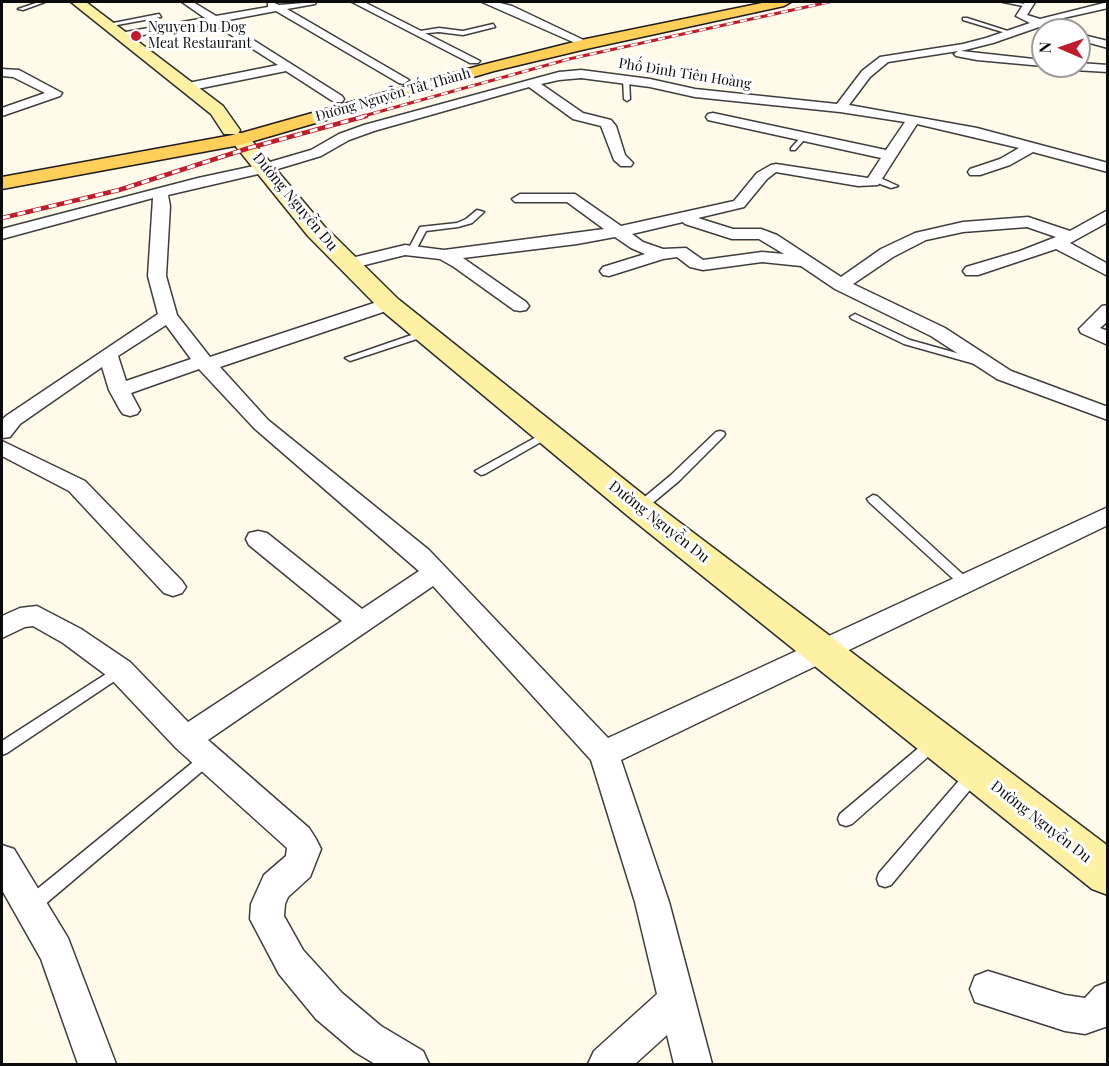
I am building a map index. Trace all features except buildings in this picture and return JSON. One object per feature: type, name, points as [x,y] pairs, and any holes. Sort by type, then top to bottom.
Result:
[{"type":"main road","name":"Đường Nguyễn Tất Thành","points":[[2,174],[235,134],[338,99],[751,2]]},
{"type":"main road","name":"Đường Nguyễn Tất Thành","points":[[2,183],[235,134],[474,61],[784,2]]},
{"type":"street","name":"Đường Nguyễn Du","points":[[78,2],[217,110],[316,231],[389,304],[639,508],[825,651],[1107,874]]},
{"type":"street","points":[[187,2],[338,99]]},
{"type":"street","points":[[265,2],[409,82]]},
{"type":"street","points":[[120,36],[311,2]]},
{"type":"street","points":[[357,2],[474,61]]},
{"type":"street","points":[[487,2],[508,8],[580,41]]},
{"type":"street","points":[[508,8],[525,2]]},
{"type":"street","points":[[1078,2],[1104,7]]},
{"type":"street","points":[[1029,3],[1021,16],[1031,20]]},
{"type":"street","points":[[1059,18],[1104,7]]},
{"type":"street","points":[[840,108],[866,74],[884,59],[963,48],[1031,26]]},
{"type":"street","points":[[1091,40],[1107,45]]},
{"type":"street","points":[[960,54],[1031,62]]},
{"type":"street","points":[[187,87],[287,67]]},
{"type":"street","points":[[1091,68],[1107,69]]},
{"type":"street","points":[[2,73],[15,73],[56,93],[2,112]]},
{"type":"street","name":"Phố Đinh Tiên Hoàng","points":[[2,234],[160,194],[198,182],[266,168],[316,153],[344,137],[369,128],[531,83],[559,76],[581,74],[626,79],[695,93],[840,108],[914,119],[1107,168]]},
{"type":"street","points":[[531,83],[578,116],[606,123],[619,157],[626,163]]},
{"type":"street","points":[[713,117],[889,155]]},
{"type":"street","points":[[349,264],[412,250],[444,255],[618,232],[739,204],[762,176],[776,168],[867,184],[875,179],[889,155],[893,140],[914,119]]},
{"type":"street","points":[[975,172],[1005,162],[1030,147]]},
{"type":"street","points":[[160,194],[162,206],[157,276],[168,316],[205,363],[261,424],[420,556],[604,754],[652,902],[693,1065]]},
{"type":"street","points":[[520,199],[570,196],[637,245],[661,254]]},
{"type":"street","points":[[972,271],[1064,240],[1107,215]]},
{"type":"street","points":[[691,221],[732,234],[761,234],[771,238],[841,285],[938,332],[1004,375],[1107,414]]},
{"type":"street","points":[[841,285],[887,253],[921,236],[963,227],[1028,222],[1064,240],[1107,271]]},
{"type":"street","points":[[609,272],[661,254],[680,252],[690,261],[703,265],[762,257],[809,262]]},
{"type":"street","points":[[444,255],[460,263],[520,306]]},
{"type":"street","points":[[119,390],[389,304]]},
{"type":"street","points":[[1107,310],[1088,329],[1107,339]]},
{"type":"street","points":[[2,432],[14,420],[108,354],[168,316]]},
{"type":"street","points":[[108,354],[119,390],[130,410]]},
{"type":"street","points":[[2,448],[77,486],[173,587]]},
{"type":"street","points":[[604,754],[825,651],[1107,515]]},
{"type":"street","points":[[258,539],[361,622]]},
{"type":"street","points":[[197,749],[361,622],[435,573]]},
{"type":"street","points":[[2,628],[20,618],[37,616],[72,636],[120,670],[197,749],[298,838],[305,849],[298,866],[276,886],[268,904],[267,920],[291,962],[337,1013],[368,1039],[410,1065]]},
{"type":"street","points":[[2,860],[56,950],[97,1065]]},
{"type":"street","points":[[988,989],[1065,1013],[1085,1016],[1099,1011],[1107,1000]]},
{"type":"street","points":[[607,1065],[677,1001]]},
{"type":"lane","points":[[21,9],[42,2]]},
{"type":"lane","points":[[1006,2],[1029,3]]},
{"type":"lane","points":[[106,25],[159,16]]},
{"type":"lane","points":[[965,19],[1011,33]]},
{"type":"lane","points":[[417,32],[439,30],[463,33],[493,26]]},
{"type":"lane","points":[[626,79],[627,99]]},
{"type":"lane","points":[[793,149],[803,138]]},
{"type":"lane","points":[[875,179],[894,186]]},
{"type":"lane","points":[[412,250],[423,229],[458,225],[480,213]]},
{"type":"lane","points":[[855,317],[907,342],[989,365]]},
{"type":"lane","points":[[350,358],[426,333]]},
{"type":"lane","points":[[481,471],[549,433]]},
{"type":"lane","points":[[639,508],[675,478],[720,434]]},
{"type":"lane","points":[[873,499],[965,584]]},
{"type":"lane","points":[[2,749],[120,670]]},
{"type":"lane","points":[[846,819],[936,741]]},
{"type":"lane","points":[[30,906],[197,749]]},
{"type":"lane","points":[[885,879],[976,771]]},
{"type":"railway","points":[[360,117],[569,59],[829,2]]},
{"type":"railway","points":[[2,218],[119,190],[249,148],[366,116]]},
{"type":"place","name":"Nguyen Du Dog Meat Restaurant","points":[[136,36]]}]
